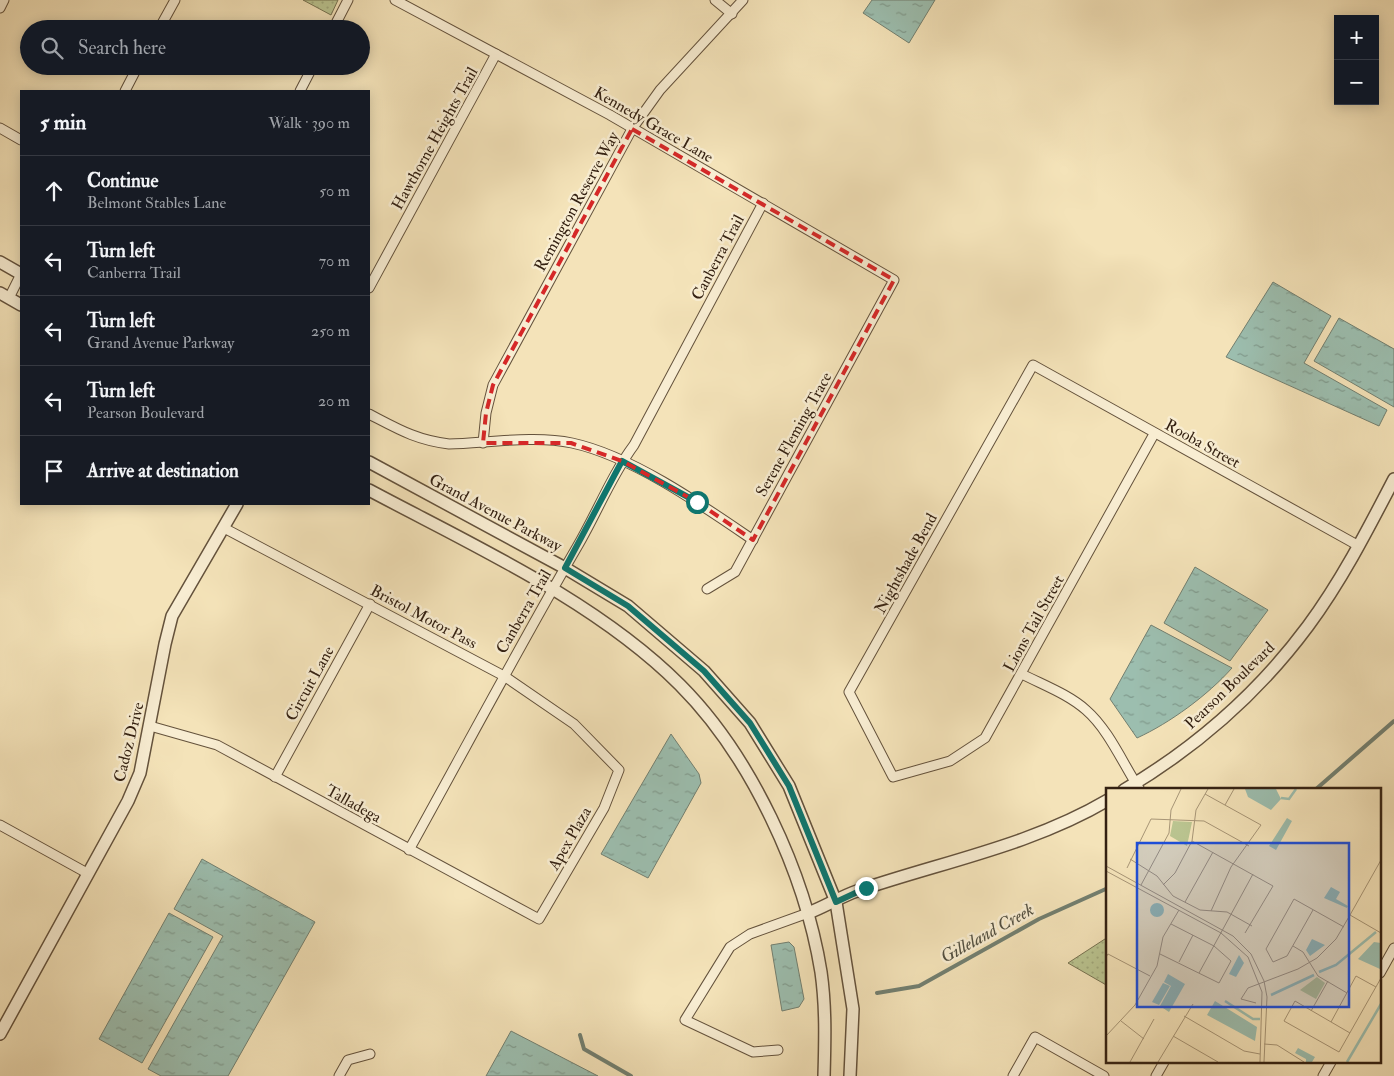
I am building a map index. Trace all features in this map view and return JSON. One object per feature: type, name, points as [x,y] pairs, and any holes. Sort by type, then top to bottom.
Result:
[{"type":"street","points":[[0,8],[4,0]]},
{"type":"street","points":[[164,20],[175,0]]},
{"type":"street","points":[[338,20],[348,0]]},
{"type":"street","name":"Kennedy Grace Lane","points":[[395,0],[632,129],[894,280]]},
{"type":"street","points":[[715,0],[732,14]]},
{"type":"street","name":"Remington Reserve Way","points":[[483,443],[486,413],[493,385],[632,129],[660,90],[743,0]]},
{"type":"street","name":"Hawthorne Heights Trail","points":[[370,286],[496,54]]},
{"type":"street","points":[[126,90],[133,75]]},
{"type":"street","points":[[301,90],[308,75]]},
{"type":"street","points":[[0,128],[20,139]]},
{"type":"street","name":"Canberra Trail","points":[[409,850],[622,461],[634,445],[762,203]]},
{"type":"street","points":[[0,262],[20,273]]},
{"type":"street","points":[[20,275],[4,296],[20,304]]},
{"type":"street","name":"Serene Fleming Trace","points":[[707,589],[735,572],[894,280]]},
{"type":"street","name":"Rooba Street","points":[[1033,365],[1154,434],[1359,546]]},
{"type":"street","name":"Nightshade Bend","points":[[893,777],[849,692],[1033,365]]},
{"type":"street","points":[[370,415],[416,438],[450,444],[550,441],[571,443],[622,461],[697,502],[753,540]]},
{"type":"street","name":"Lions Tail Street","points":[[893,777],[950,761],[985,738],[1154,434]]},
{"type":"street","name":"Grand Avenue Parkway","points":[[370,463],[565,568],[628,606],[704,671],[750,723],[789,786],[836,902],[852,1009],[850,1076]]},
{"type":"street","name":"Pearson Boulevard","points":[[1138,786],[1221,720],[1262,681],[1308,626],[1359,546],[1394,479]]},
{"type":"street","points":[[370,491],[552,588],[625,638],[680,685],[731,747],[769,813],[790,861],[808,913],[821,972],[826,1025],[824,1076]]},
{"type":"street","name":"Cadoz Drive","points":[[0,1034],[128,801],[140,773],[172,616],[236,505]]},
{"type":"street","name":"Bristol Motor Pass","points":[[224,528],[504,676],[574,724],[619,770]]},
{"type":"street","name":"Circuit Lane","points":[[275,777],[370,604]]},
{"type":"street","points":[[1022,674],[1073,700],[1087,711],[1102,729],[1138,786]]},
{"type":"street","name":"Talladega","points":[[150,726],[217,745],[409,850],[539,918]]},
{"type":"street","name":"Apex Plaza","points":[[539,918],[604,808],[619,770]]},
{"type":"street","points":[[778,1050],[753,1052],[685,1020],[730,947],[750,934],[836,902],[854,892],[1010,845],[1057,826],[1106,801]]},
{"type":"street","points":[[0,825],[88,872]]},
{"type":"street","points":[[1382,969],[1394,948]]},
{"type":"street","points":[[1013,1076],[1035,1037],[1104,1076]]},
{"type":"street","points":[[339,1076],[348,1060],[370,1054]]},
{"type":"street","points":[[1156,1076],[1163,1064]]},
{"type":"street","points":[[1323,1076],[1330,1064]]},
{"type":"highlighted area","points":[[632,129],[894,280],[753,540],[697,502],[622,461],[571,443],[483,443],[486,413],[493,385]]},
{"type":"green space","points":[[303,0],[338,0],[331,15]]},
{"type":"green space","points":[[1106,938],[1106,985],[1068,963]]},
{"type":"water","points":[[872,0],[935,0],[909,43],[863,13]]},
{"type":"water","points":[[1273,282],[1331,316],[1304,363],[1387,410],[1379,426],[1226,357]]},
{"type":"water","points":[[1339,318],[1394,349],[1394,407],[1314,361]]},
{"type":"water","points":[[1195,567],[1268,610],[1230,661],[1164,623]]},
{"type":"water","points":[[1151,625],[1232,668],[1188,708],[1137,738],[1110,699]]},
{"type":"water","points":[[671,734],[699,774],[701,783],[648,878],[601,854]]},
{"type":"water","points":[[202,859],[315,922],[228,1076],[161,1076],[148,1069],[223,936],[174,909]]},
{"type":"water","points":[[169,913],[213,937],[142,1063],[99,1039]]},
{"type":"water","points":[[789,942],[794,947],[804,999],[799,1007],[782,1011],[771,945]]},
{"type":"water","points":[[511,1031],[598,1076],[486,1076]]},
{"type":"waterway","name":"Gilleland Creek","points":[[1317,788],[1394,721]]},
{"type":"waterway","name":"Gilleland Creek","points":[[877,993],[919,986],[1039,919],[1106,889]]},
{"type":"waterway","points":[[580,1035],[584,1049],[631,1076]]},
{"type":"route","points":[[697,502],[622,461],[565,568],[628,606],[704,671],[750,723],[789,786],[836,902],[866,888]]}]
